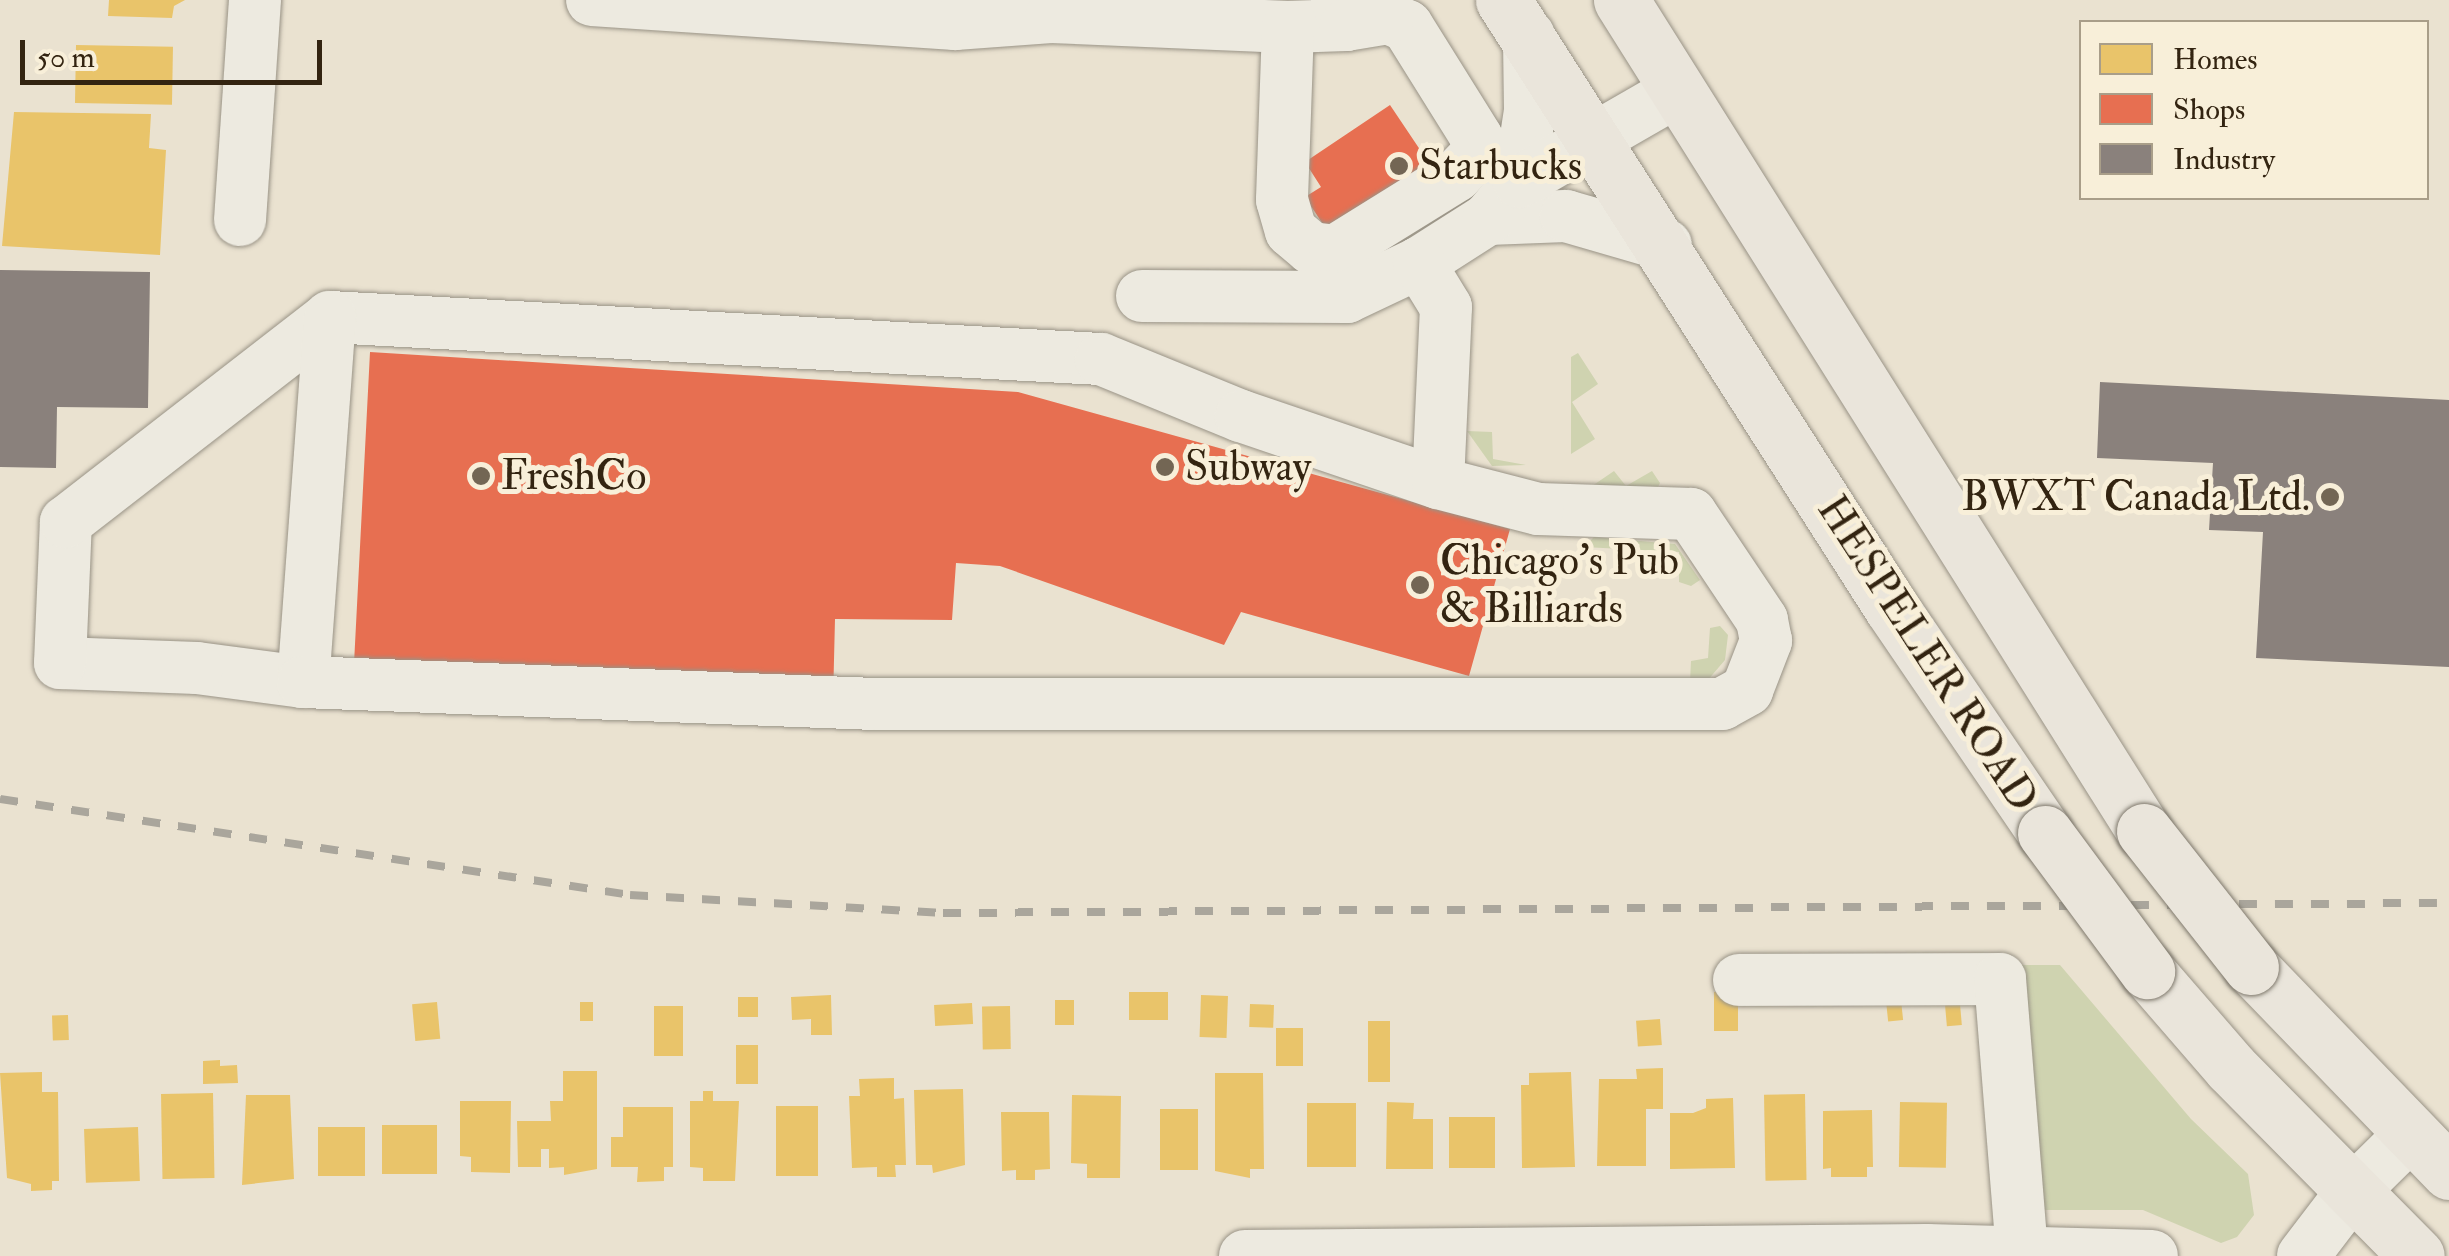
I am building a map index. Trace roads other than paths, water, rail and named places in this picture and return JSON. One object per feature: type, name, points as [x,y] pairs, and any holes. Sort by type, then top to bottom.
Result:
[{"type":"main road","name":"HESPELER ROAD","points":[[1621,0],[2144,831],[2251,967],[2449,1172]]},
{"type":"main road","name":"HESPELER ROAD","points":[[1516,18],[1666,245],[1891,607],[2045,832],[2147,971],[2351,1193],[2417,1256]]},
{"type":"street","points":[[240,220],[255,0]]},
{"type":"street","points":[[592,0],[956,24],[1052,8],[1288,27],[1342,12],[1388,18],[1407,26],[1464,112],[1478,138],[1476,156],[1456,176],[1335,251],[1312,248],[1290,231],[1282,200],[1288,27]]},
{"type":"street","points":[[1503,200],[1530,111],[1516,18]]},
{"type":"street","points":[[1142,296],[1347,297],[1419,262],[1596,136],[1677,91]]},
{"type":"street","points":[[1503,200],[1666,245]]},
{"type":"street","points":[[1419,262],[1446,307],[1438,483]]},
{"type":"street","points":[[303,682],[330,317]]},
{"type":"street","points":[[330,317],[1101,358],[1241,416],[1438,483],[1538,509],[1691,514],[1762,620],[1766,641],[1747,690],[1722,704],[875,704],[303,682],[196,668],[60,663],[66,522],[330,317]]},
{"type":"street","points":[[1739,980],[2000,980],[2022,1253]]},
{"type":"street","points":[[2302,1256],[2351,1193],[2410,1135]]},
{"type":"street","points":[[1246,1256],[2152,1256]]},
{"type":"railway","points":[[0,799],[630,895],[943,913],[2449,903]]},
{"type":"place","name":"Starbucks","points":[[1399,166]]},
{"type":"place","name":"Subway","points":[[1165,467]]},
{"type":"place","name":"FreshCo","points":[[481,476]]},
{"type":"place","name":"BWXT Canada Ltd.","points":[[2330,497]]},
{"type":"place","name":"Chicago's Pub & Billiards","points":[[1420,585]]}]
